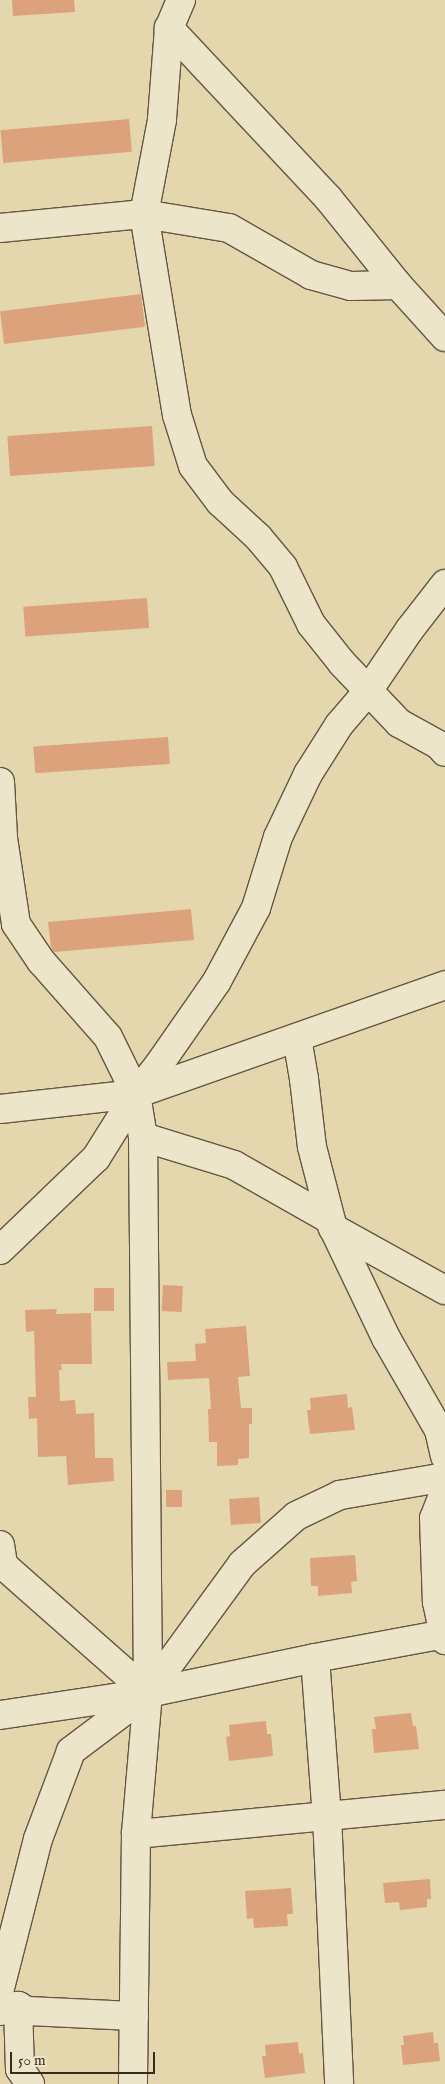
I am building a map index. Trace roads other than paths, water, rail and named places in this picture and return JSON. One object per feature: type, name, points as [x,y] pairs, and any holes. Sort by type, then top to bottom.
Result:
[{"type":"street","points":[[181,0],[170,28],[162,120],[144,214],[177,415],[193,466],[220,502],[258,537],[283,567],[311,624],[368,691],[398,723],[439,745],[445,752]]},
{"type":"street","points":[[170,28],[328,198],[398,285],[445,337]]},
{"type":"street","points":[[0,228],[144,214],[230,228],[311,275],[351,286],[398,285]]},
{"type":"street","points":[[0,1250],[96,1158],[136,1094],[158,1066],[217,981],[256,908],[278,837],[308,774],[339,725],[368,691],[410,629],[445,584]]},
{"type":"street","points":[[0,782],[3,889],[16,924],[42,961],[108,1037],[136,1094],[143,1137],[148,1693],[136,1834],[133,2084]]},
{"type":"street","points":[[0,1109],[136,1094],[445,985]]},
{"type":"street","points":[[297,1038],[312,1147],[333,1228],[445,1290]]},
{"type":"street","points":[[143,1137],[234,1165],[329,1219],[386,1338],[439,1430],[445,1456]]},
{"type":"street","points":[[30,2084],[20,2070],[6,2001],[38,1839],[71,1751],[148,1693],[242,1564],[296,1516],[340,1495],[445,1477]]},
{"type":"street","points":[[0,1715],[148,1693],[314,1658],[444,1636],[437,1602],[434,1518],[445,1490]]},
{"type":"street","points":[[0,1545],[4,1565],[148,1693]]},
{"type":"street","points":[[314,1658],[327,1816],[339,2084]]},
{"type":"street","points":[[136,1834],[445,1805]]},
{"type":"street","points":[[6,2001],[27,2011],[134,2016]]}]
